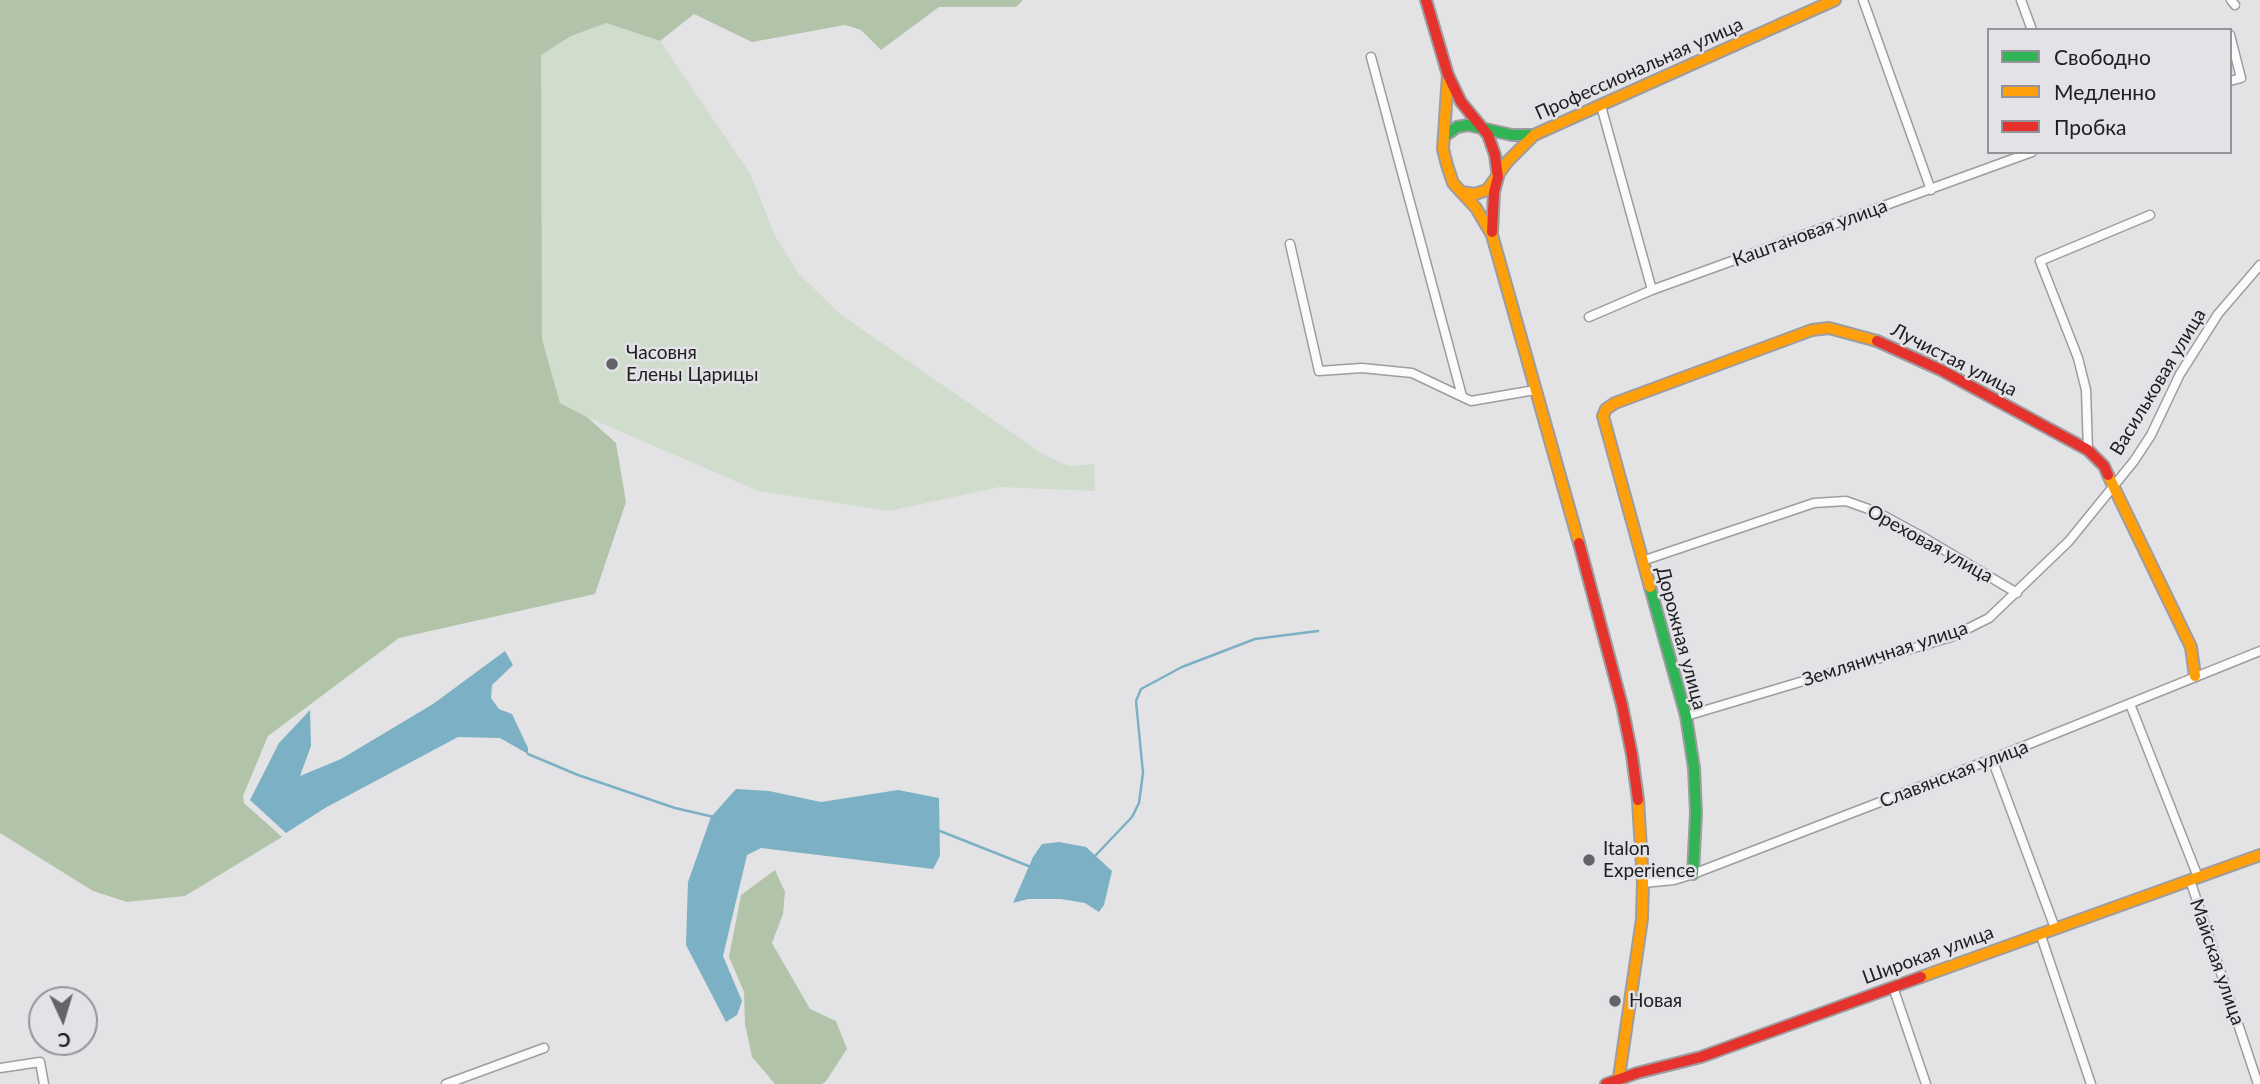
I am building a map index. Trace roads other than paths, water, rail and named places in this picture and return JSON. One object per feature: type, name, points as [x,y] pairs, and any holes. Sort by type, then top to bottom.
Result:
[{"type":"street","points":[[1426,0],[1448,75],[1461,102],[1485,131],[1497,162],[1492,235]]},
{"type":"street","name":"Профессиональная улица","points":[[1534,135],[1835,0]]},
{"type":"street","points":[[1863,0],[1931,190]]},
{"type":"street","points":[[2021,0],[2031,28]]},
{"type":"street","points":[[2232,44],[2241,78],[2232,80]]},
{"type":"street","points":[[1371,57],[1461,396]]},
{"type":"street","points":[[1448,75],[1443,149],[1447,165],[1453,183],[1476,208],[1492,235],[1622,705],[1637,793],[1643,883],[1642,919],[1619,1081]]},
{"type":"street","points":[[1601,106],[1652,290]]},
{"type":"street","points":[[1446,135],[1457,127],[1480,126],[1512,135],[1534,135]]},
{"type":"street","points":[[1461,192],[1484,192],[1508,161],[1534,135]]},
{"type":"street","name":"Каштановая улица","points":[[1588,317],[1652,290],[2027,154]]},
{"type":"street","points":[[2088,450],[2086,390],[2078,358],[2040,261],[2150,215]]},
{"type":"street","points":[[1290,244],[1319,372],[1362,368],[1412,373],[1471,401],[1535,390]]},
{"type":"street","name":"Васильковая улица","points":[[2195,676],[2191,647],[2113,485],[2151,435],[2180,373],[2218,314],[2260,265]]},
{"type":"street","name":"Лучистая улица","points":[[1604,416],[1606,409],[1615,403],[1812,330],[1829,328],[1886,343],[2088,450],[2104,466],[2113,485]]},
{"type":"street","name":"Дорожная улица","points":[[1604,416],[1686,716],[1694,768],[1696,813],[1693,874]]},
{"type":"street","name":"Земляничная улица","points":[[1686,716],[1951,636],[1989,618],[2069,541],[2113,485]]},
{"type":"street","name":"Ореховая улица","points":[[1642,561],[1814,503],[1846,501],[1877,512],[2017,593]]},
{"type":"street","name":"Славянская улица","points":[[1643,883],[1674,880],[1693,874],[1992,759],[2260,651]]},
{"type":"street","name":"Майская улица","points":[[2130,704],[2194,878],[2259,1084]]},
{"type":"street","points":[[1992,759],[2055,928]]},
{"type":"street","name":"Широкая улица","points":[[1606,1084],[1701,1057],[2260,855]]},
{"type":"street","points":[[2040,933],[2091,1084]]},
{"type":"street","points":[[1893,987],[1926,1084]]},
{"type":"street","points":[[446,1084],[544,1048]]},
{"type":"street","points":[[0,1068],[40,1062],[44,1084]]},
{"type":"water","points":[[505,651],[513,665],[492,685],[491,698],[499,709],[512,714],[528,748],[528,754],[500,738],[458,737],[325,808],[286,833],[250,800],[279,743],[310,710],[311,746],[300,776],[341,759],[433,704]]},
{"type":"water","points":[[736,789],[769,791],[821,802],[898,790],[939,798],[940,856],[933,869],[761,848],[747,855],[723,956],[742,1001],[737,1015],[726,1022],[686,945],[688,882],[711,817]]},
{"type":"water","points":[[1059,842],[1086,847],[1112,871],[1104,905],[1099,912],[1085,903],[1061,899],[1028,899],[1013,903],[1033,857],[1042,844]]},
{"type":"waterway","points":[[1094,857],[1132,817],[1139,803],[1143,773],[1136,701],[1141,689],[1182,667],[1255,639],[1318,631]]},
{"type":"waterway","points":[[528,754],[578,775],[675,808],[714,817]]},
{"type":"waterway","points":[[940,831],[1031,867]]},
{"type":"place","name":"Часовня Елены Царицы","points":[[612,364]]},
{"type":"place","name":"Italon Experience","points":[[1589,860]]},
{"type":"place","name":"Новая","points":[[1615,1001]]}]
